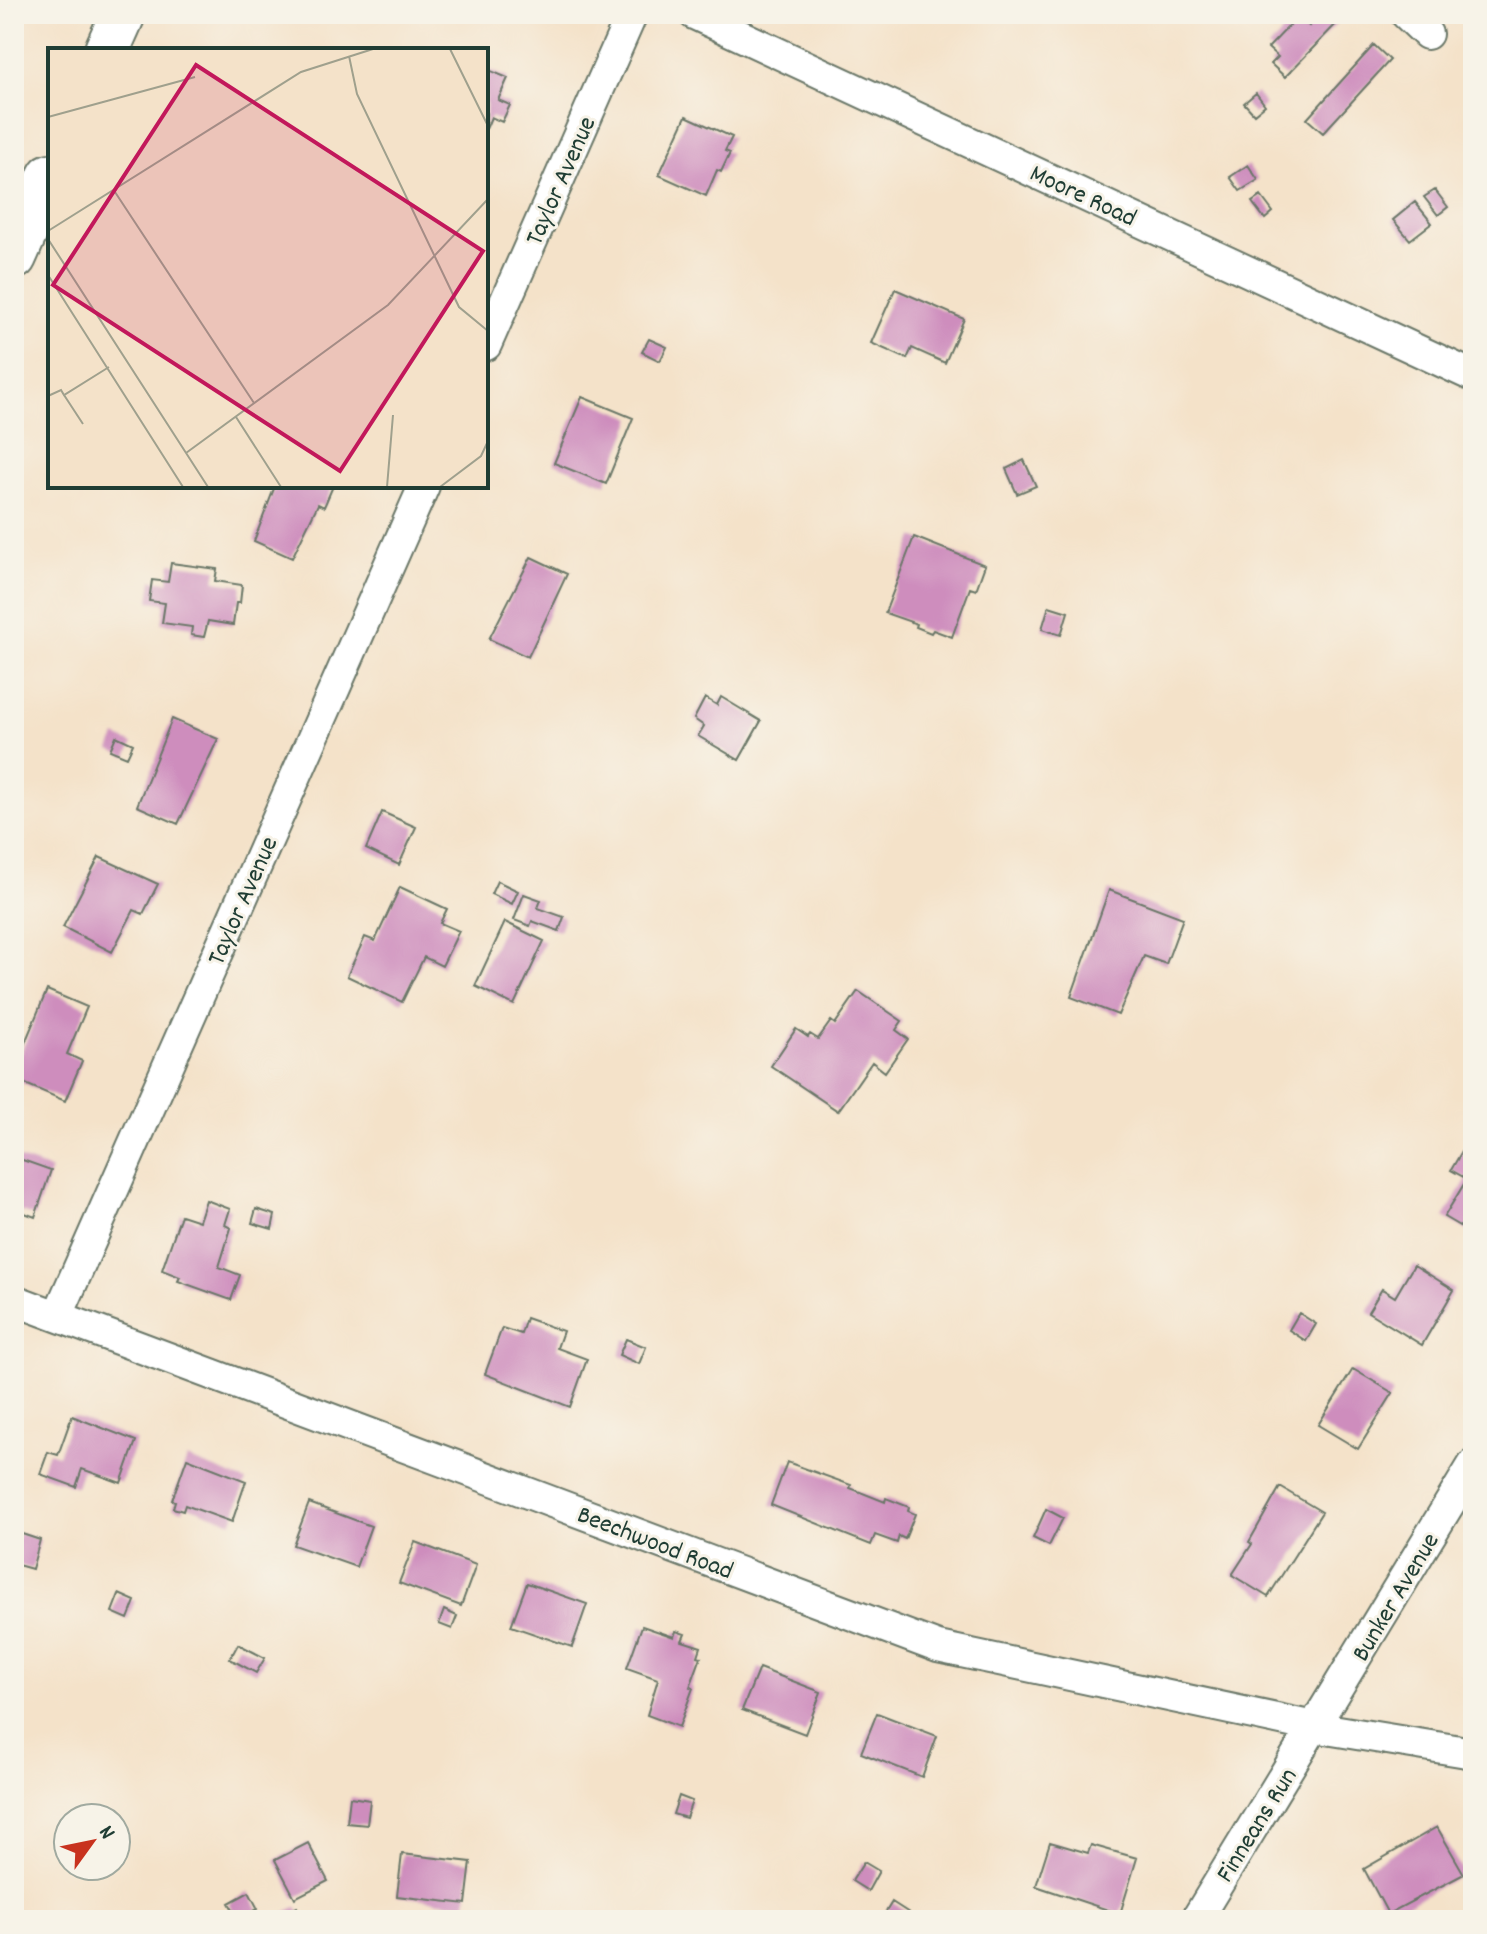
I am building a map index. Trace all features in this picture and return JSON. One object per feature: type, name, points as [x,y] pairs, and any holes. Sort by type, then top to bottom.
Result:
[{"type":"highway","points":[[108,48],[123,14]]},
{"type":"highway","points":[[14,257],[48,180]]},
{"type":"street","name":"Taylor Avenue","points":[[488,340],[632,14]]},
{"type":"street","name":"Moore Road","points":[[694,14],[1473,376]]},
{"type":"street","name":"Taylor Avenue","points":[[58,1315],[423,488]]},
{"type":"street","name":"Beechwood Road","points":[[14,1300],[938,1647],[1314,1727],[1473,1753]]},
{"type":"street","name":"Bunker Avenue","points":[[1314,1727],[1473,1465]]},
{"type":"street","name":"Finneans Run","points":[[1196,1920],[1314,1727]]},
{"type":"building","points":[[1280,14],[1295,14],[1309,26],[1320,14],[1331,14],[1339,21],[1285,77],[1271,64],[1278,57],[1268,48],[1291,24]]},
{"type":"building","points":[[1374,45],[1390,60],[1323,133],[1307,119]]},
{"type":"building","points":[[488,70],[508,78],[498,100],[510,105],[502,122],[491,117],[488,124]]},
{"type":"building","points":[[1256,93],[1265,105],[1254,114],[1244,103]]},
{"type":"building","points":[[686,116],[732,137],[725,151],[730,153],[721,172],[717,170],[706,196],[659,175]]},
{"type":"building","points":[[1248,165],[1258,180],[1240,191],[1230,177]]},
{"type":"building","points":[[1435,190],[1448,207],[1438,215],[1424,197]]},
{"type":"building","points":[[1261,196],[1273,212],[1265,219],[1252,202]]},
{"type":"building","points":[[1415,202],[1432,223],[1410,240],[1393,220]]},
{"type":"building","points":[[895,289],[964,319],[945,363],[912,348],[907,359],[871,343]]},
{"type":"building","points":[[649,339],[667,347],[660,361],[642,352]]},
{"type":"building","points":[[582,397],[633,418],[606,484],[554,463]]},
{"type":"building","points":[[1024,460],[1036,486],[1017,494],[1006,469]]},
{"type":"building","points":[[274,488],[332,488],[324,507],[318,504],[292,558],[254,541]]},
{"type":"building","points":[[914,537],[985,565],[976,590],[970,588],[952,637],[933,630],[931,633],[916,627],[917,624],[885,613]]},
{"type":"building","points":[[531,557],[567,574],[528,657],[489,639]]},
{"type":"building","points":[[171,563],[217,569],[215,581],[242,585],[233,625],[208,621],[204,637],[191,635],[192,627],[162,623],[165,603],[149,601],[152,580],[168,582]]},
{"type":"building","points":[[1049,606],[1068,612],[1061,635],[1042,629]]},
{"type":"building","points":[[721,697],[761,721],[739,760],[698,736],[704,726],[694,719],[705,698],[717,705]]},
{"type":"building","points":[[172,719],[218,739],[178,824],[137,806]]},
{"type":"building","points":[[116,736],[133,744],[127,757],[110,750]]},
{"type":"building","points":[[382,812],[416,827],[399,865],[366,849]]},
{"type":"building","points":[[99,857],[158,884],[143,914],[134,910],[112,952],[63,927]]},
{"type":"building","points":[[497,881],[518,891],[512,904],[491,894]]},
{"type":"building","points":[[400,887],[447,909],[440,923],[459,931],[442,966],[424,957],[402,1002],[347,976],[365,937],[375,941]]},
{"type":"building","points":[[1109,890],[1183,918],[1166,964],[1144,956],[1118,1015],[1071,997]]},
{"type":"building","points":[[524,894],[541,900],[538,908],[564,917],[559,931],[532,921],[530,926],[514,920]]},
{"type":"building","points":[[505,922],[544,941],[514,1005],[475,986]]},
{"type":"building","points":[[47,990],[87,1007],[67,1054],[82,1061],[65,1101],[14,1079],[14,1069]]},
{"type":"building","points":[[858,991],[902,1021],[896,1030],[908,1039],[885,1072],[872,1062],[838,1111],[771,1066],[796,1029],[818,1039],[831,1021],[835,1024]]},
{"type":"building","points":[[1462,1151],[1473,1157],[1473,1234],[1444,1217],[1467,1179],[1451,1170]]},
{"type":"building","points":[[14,1157],[51,1170],[35,1217],[14,1209]]},
{"type":"building","points":[[206,1200],[230,1209],[225,1225],[231,1228],[219,1267],[240,1275],[231,1300],[178,1281],[180,1277],[162,1270],[181,1215],[199,1221]]},
{"type":"building","points":[[256,1209],[275,1215],[272,1229],[252,1223]]},
{"type":"building","points":[[1414,1265],[1454,1290],[1422,1345],[1368,1312],[1382,1289],[1395,1297]]},
{"type":"building","points":[[1299,1313],[1316,1324],[1306,1341],[1289,1330]]},
{"type":"building","points":[[526,1318],[563,1331],[557,1348],[587,1359],[570,1407],[485,1374],[502,1328],[521,1334]]},
{"type":"building","points":[[626,1339],[646,1347],[639,1364],[619,1355]]},
{"type":"building","points":[[1353,1369],[1393,1393],[1358,1449],[1318,1425]]},
{"type":"building","points":[[72,1416],[136,1441],[121,1483],[82,1469],[76,1487],[40,1474],[48,1452],[58,1455]]},
{"type":"building","points":[[187,1458],[246,1481],[232,1522],[185,1505],[183,1511],[173,1508],[175,1501],[172,1500]]},
{"type":"building","points":[[787,1462],[851,1485],[850,1488],[885,1502],[886,1498],[909,1507],[908,1511],[915,1514],[905,1539],[899,1536],[897,1543],[875,1535],[871,1545],[771,1505]]},
{"type":"building","points":[[1280,1487],[1322,1512],[1268,1597],[1232,1575],[1252,1544],[1249,1542]]},
{"type":"building","points":[[309,1503],[371,1526],[356,1567],[293,1545]]},
{"type":"building","points":[[1046,1509],[1063,1518],[1049,1546],[1033,1538]]},
{"type":"building","points":[[19,1533],[40,1540],[32,1569],[14,1564]]},
{"type":"building","points":[[415,1542],[476,1565],[461,1606],[399,1583]]},
{"type":"building","points":[[527,1583],[587,1604],[572,1647],[511,1626]]},
{"type":"building","points":[[119,1594],[135,1601],[128,1619],[112,1612]]},
{"type":"building","points":[[444,1610],[457,1616],[452,1629],[439,1624]]},
{"type":"building","points":[[642,1626],[674,1637],[676,1631],[685,1634],[682,1641],[701,1647],[698,1656],[701,1657],[690,1687],[693,1688],[679,1727],[647,1715],[658,1679],[627,1668]]},
{"type":"building","points":[[238,1644],[265,1658],[256,1673],[230,1659]]},
{"type":"building","points":[[759,1668],[821,1692],[805,1734],[742,1710]]},
{"type":"building","points":[[877,1713],[937,1736],[922,1777],[861,1753]]},
{"type":"building","points":[[679,1796],[692,1801],[686,1818],[673,1814]]},
{"type":"building","points":[[350,1797],[370,1800],[367,1825],[347,1823]]},
{"type":"building","points":[[1437,1827],[1464,1874],[1388,1914],[1364,1869]]},
{"type":"building","points":[[1050,1842],[1088,1853],[1091,1845],[1137,1858],[1120,1914],[1036,1886]]},
{"type":"building","points":[[308,1843],[328,1881],[295,1898],[275,1860]]},
{"type":"building","points":[[402,1854],[471,1862],[466,1904],[397,1896]]},
{"type":"building","points":[[864,1862],[879,1871],[868,1891],[852,1881]]},
{"type":"building","points":[[249,1892],[258,1909],[238,1919],[229,1903]]},
{"type":"building","points":[[892,1902],[909,1913],[904,1920],[881,1920]]},
{"type":"building","points":[[297,1907],[303,1920],[272,1920]]}]
